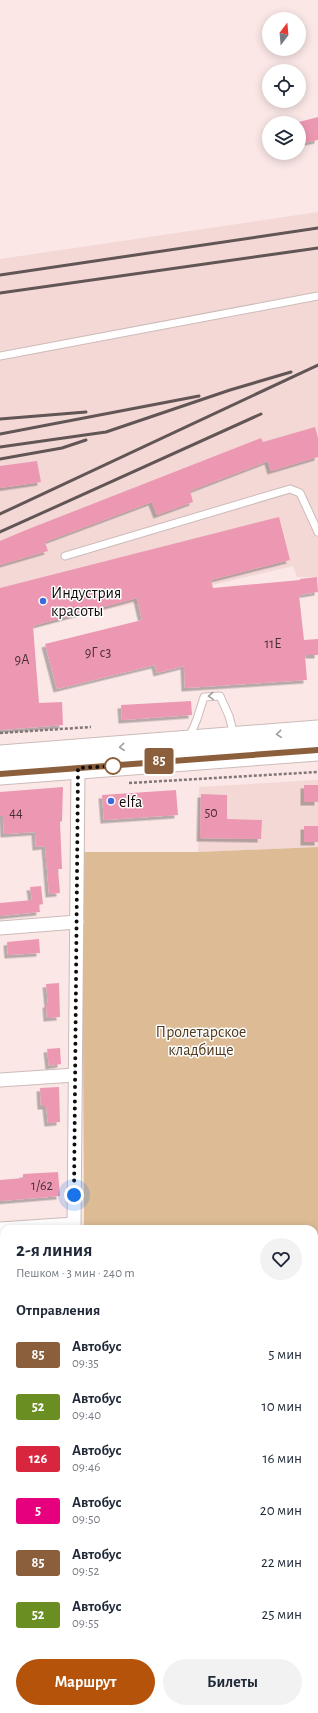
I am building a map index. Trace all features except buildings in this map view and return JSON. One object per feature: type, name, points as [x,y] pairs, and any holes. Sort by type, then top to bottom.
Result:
[{"type":"main road","points":[[0,756],[318,731]]},
{"type":"main road","points":[[0,774],[318,750]]},
{"type":"street","points":[[74,1225],[78,768]]},
{"type":"street","points":[[0,928],[77,922]]},
{"type":"street","points":[[0,1080],[75,1076]]},
{"type":"lane","points":[[0,356],[318,296]]},
{"type":"lane","points":[[64,556],[290,489],[300,493],[318,532]]},
{"type":"lane","points":[[187,741],[197,719],[204,697],[220,696],[229,716],[235,738]]},
{"type":"path","points":[[0,733],[91,726]]},
{"type":"path","points":[[124,783],[318,772]]},
{"type":"shaded area","points":[[318,212],[318,577],[297,577],[293,566],[0,635],[0,259]]},
{"type":"shaded area","points":[[318,780],[318,847],[198,852],[199,787]]},
{"type":"green space","name":"Пролетарское кладбище","points":[[318,847],[318,1225],[84,1225],[82,852],[198,852]]},
{"type":"railway","points":[[0,275],[318,228]]},
{"type":"railway","points":[[0,293],[318,248]]},
{"type":"railway","points":[[0,514],[318,365]]},
{"type":"railway","points":[[0,447],[106,432],[230,390],[291,372]]},
{"type":"railway","points":[[0,434],[199,396]]},
{"type":"railway","points":[[0,419],[86,412]]},
{"type":"railway","points":[[0,532],[261,414]]},
{"type":"railway","points":[[0,459],[62,448],[86,440]]},
{"type":"bus line","name":"85","points":[[0,774],[318,750]]},
{"type":"place","name":"Индустрия красоты","points":[[43,601]]},
{"type":"place","name":"elfa","points":[[111,801]]},
{"type":"route","points":[[74,1195],[78,768],[113,766]]}]
